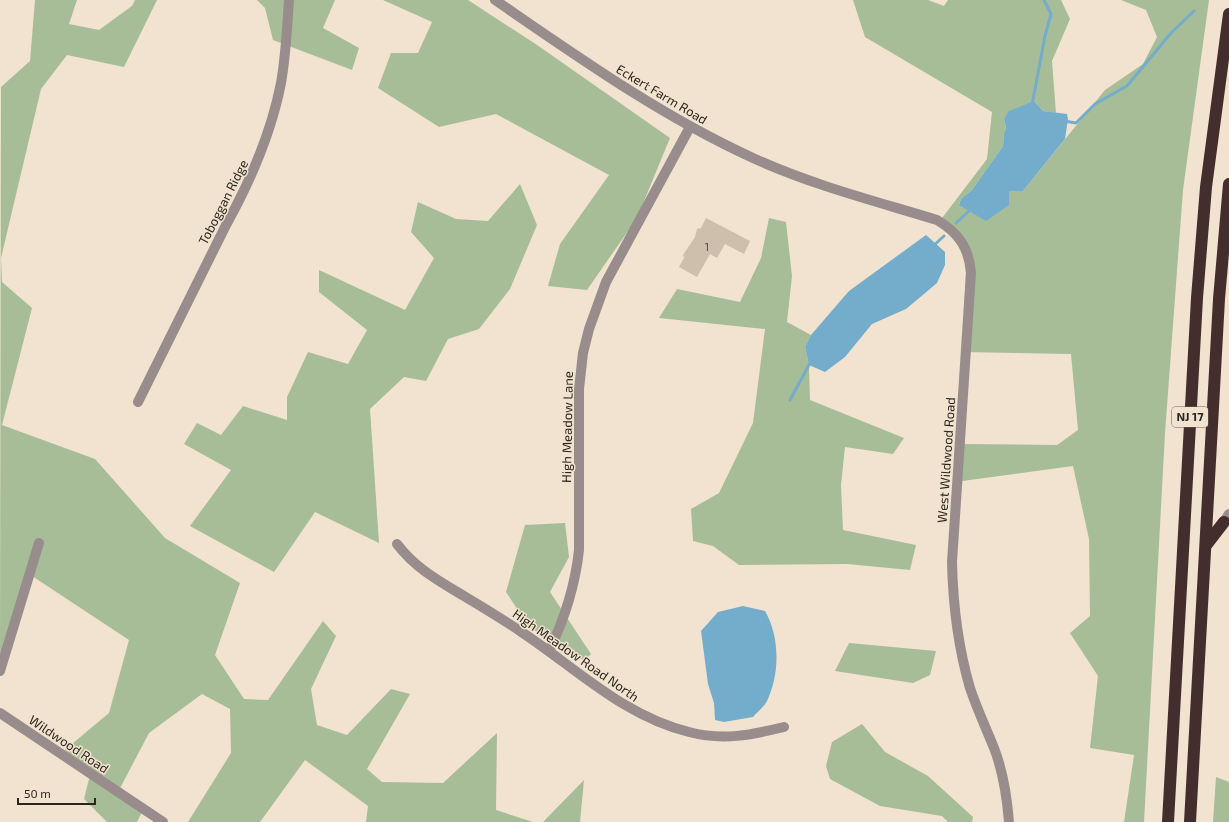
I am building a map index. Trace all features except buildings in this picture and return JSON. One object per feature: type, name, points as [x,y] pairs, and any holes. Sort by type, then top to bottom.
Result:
[{"type":"highway","name":"NJ 17","points":[[1168,822],[1197,298],[1206,186],[1229,14]]},
{"type":"highway","name":"NJ 17","points":[[1190,822],[1207,544],[1218,315],[1229,184]]},
{"type":"highway","points":[[1224,249],[1229,260]]},
{"type":"highway","points":[[1207,544],[1227,518]]},
{"type":"street","name":"Toboggan Ridge","points":[[138,402],[254,170],[266,138],[281,82],[289,0]]},
{"type":"street","name":"Eckert Farm Road","points":[[495,0],[584,62],[690,127],[753,158],[828,187]]},
{"type":"street","name":"High Meadow Lane","points":[[549,651],[563,623],[572,597],[579,550],[579,389],[583,353],[589,329],[606,282],[690,127]]},
{"type":"street","name":"West Wildwood Road","points":[[828,187],[937,220],[949,227],[958,236],[970,259],[971,273],[952,562],[953,595],[962,659],[971,690],[995,749],[1002,774],[1009,822]]},
{"type":"street","points":[[0,671],[39,543]]},
{"type":"street","name":"High Meadow Road North","points":[[397,544],[414,563],[429,576],[549,651],[619,703],[651,719],[670,727],[707,736],[732,738],[751,735],[784,726]]},
{"type":"street","name":"Wildwood Road","points":[[0,713],[163,822]]},
{"type":"green space","points":[[35,0],[77,0],[69,24],[99,30],[132,6],[135,0],[157,0],[124,67],[67,55],[41,89],[1,258],[2,282],[32,308],[2,425],[95,459],[165,538],[240,583],[215,655],[244,699],[268,700],[323,621],[336,636],[311,689],[317,725],[347,735],[391,689],[410,694],[367,769],[382,782],[443,783],[497,733],[496,810],[533,822],[366,822],[368,806],[305,760],[260,822],[188,822],[231,753],[230,709],[202,694],[149,733],[118,792],[144,808],[137,822],[107,822],[84,799],[90,775],[60,754],[109,713],[129,640],[29,574],[3,654],[0,652],[1,87],[30,61]]},
{"type":"green space","points":[[257,0],[335,0],[323,28],[359,48],[352,70],[273,40],[265,8]]},
{"type":"green space","points":[[383,0],[468,0],[537,45],[670,138],[637,218],[587,290],[548,286],[560,244],[609,175],[496,114],[439,127],[378,88],[391,53],[418,53],[432,22]]},
{"type":"green space","points":[[853,0],[928,0],[944,6],[948,0],[1061,0],[1070,19],[1052,61],[1056,113],[1043,111],[1034,101],[1004,119],[1006,128],[1003,146],[972,190],[961,199],[959,204],[969,210],[1008,191],[1023,191],[1105,90],[1143,64],[1157,37],[1146,10],[1121,0],[1209,0],[1183,190],[1165,433],[1144,822],[1124,822],[1134,755],[1090,748],[1098,676],[1070,633],[1090,616],[1089,539],[1073,466],[955,482],[958,444],[1057,445],[1078,430],[1071,354],[962,352],[967,252],[939,222],[987,159],[992,112],[865,37]]},
{"type":"green space","points":[[520,184],[537,225],[510,289],[479,329],[448,339],[426,381],[404,377],[370,409],[379,543],[315,512],[274,572],[190,526],[231,470],[184,444],[197,423],[221,435],[243,406],[287,420],[287,397],[308,352],[348,364],[367,330],[319,292],[319,270],[405,310],[434,258],[411,232],[418,202],[456,219],[488,221]]},
{"type":"green space","points":[[769,218],[786,222],[792,276],[787,322],[811,335],[805,347],[809,365],[810,400],[904,438],[893,454],[845,447],[841,485],[843,530],[916,545],[910,570],[847,564],[739,565],[713,546],[693,541],[691,509],[719,493],[753,423],[765,329],[659,318],[677,289],[740,302],[761,258]]},
{"type":"green space","points":[[565,523],[569,557],[550,592],[591,654],[584,661],[529,627],[506,592],[525,525]]},
{"type":"green space","points":[[849,643],[936,651],[930,675],[913,683],[835,671]]},
{"type":"green space","points":[[862,724],[885,752],[928,776],[973,817],[972,822],[948,822],[942,816],[880,806],[830,779],[826,766],[832,742]]},
{"type":"green space","points":[[1216,777],[1229,782],[1229,822],[1213,822]]},
{"type":"green space","points":[[584,780],[580,822],[543,822]]},
{"type":"water","points":[[1034,101],[1043,111],[1067,114],[1068,119],[1065,139],[1023,191],[1009,191],[1009,205],[986,221],[959,205],[961,199],[972,190],[1003,146],[1006,128],[1004,119],[1009,111]]},
{"type":"water","points":[[926,235],[945,252],[945,265],[937,283],[906,309],[872,324],[845,357],[825,372],[809,365],[805,347],[811,335],[849,291]]},
{"type":"water","points":[[743,606],[765,611],[770,621],[776,644],[776,668],[767,701],[753,717],[724,722],[715,720],[714,703],[708,684],[701,631],[718,612]]},
{"type":"waterway","points":[[1032,105],[1045,36],[1051,14],[1044,0]]},
{"type":"waterway","points":[[1064,121],[1076,123],[1095,104],[1127,86],[1171,33],[1194,11]]},
{"type":"waterway","points":[[956,223],[971,209]]},
{"type":"waterway","points":[[933,246],[944,236]]},
{"type":"waterway","points":[[790,400],[810,363]]}]
